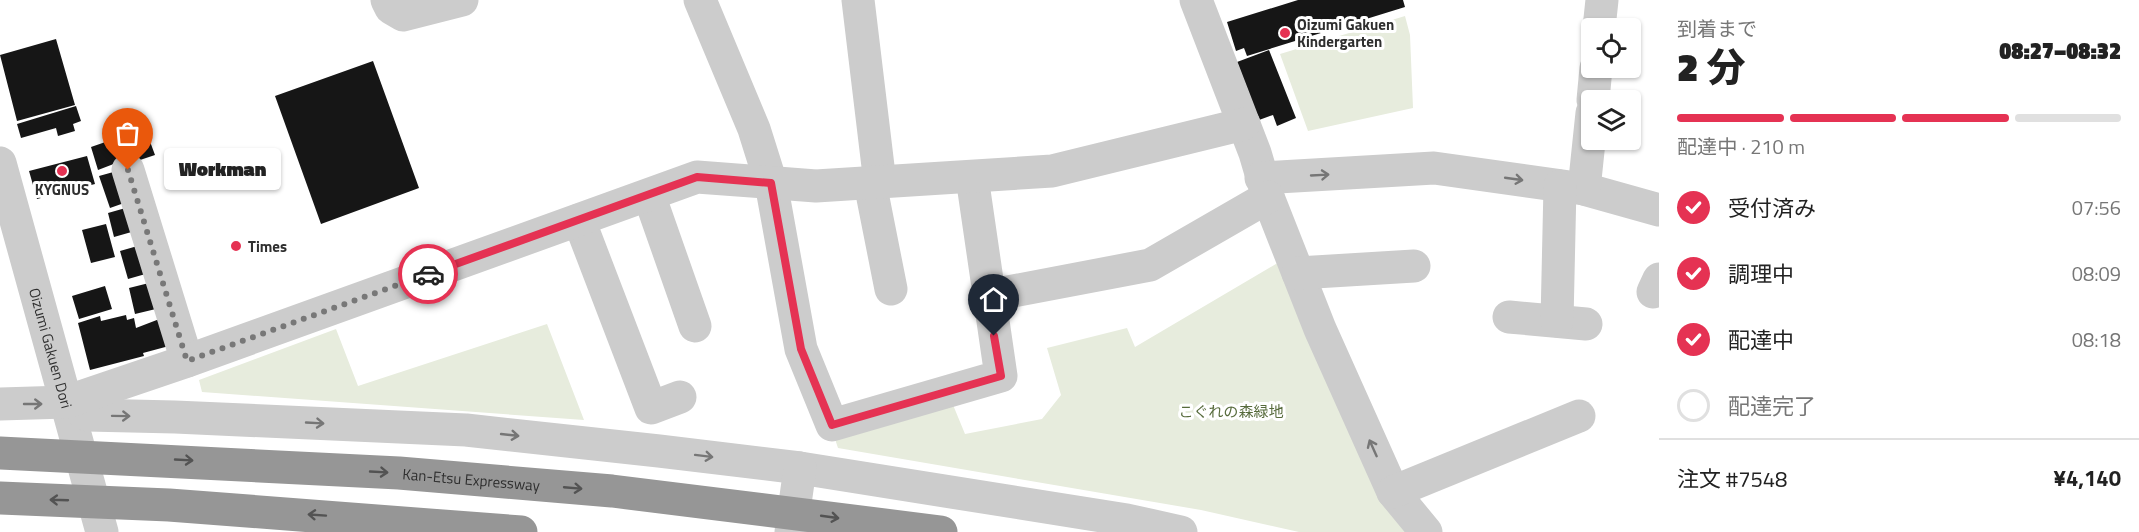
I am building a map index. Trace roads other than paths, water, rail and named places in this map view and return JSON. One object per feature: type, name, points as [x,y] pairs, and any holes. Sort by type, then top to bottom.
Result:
[{"type":"highway","name":"Kan-Etsu Expressway","points":[[0,453],[399,473],[646,495],[940,532]]},
{"type":"highway","points":[[0,498],[169,505],[521,532]]},
{"type":"street","points":[[387,0],[391,8],[403,15],[462,0]]},
{"type":"street","points":[[699,0],[754,129],[771,183],[801,349],[832,425],[1001,376],[987,296],[972,177]]},
{"type":"street","points":[[858,0],[875,183],[891,289]]},
{"type":"street","points":[[1197,0],[1244,124],[1264,188],[1320,329],[1394,492],[1426,532]]},
{"type":"street","points":[[1600,18],[1602,0]]},
{"type":"street","points":[[0,404],[66,402],[697,177],[816,186],[1052,171],[1244,124]]},
{"type":"street","points":[[1509,317],[1572,323],[1572,187],[1582,150]]},
{"type":"street","points":[[987,296],[1150,265],[1264,188],[1434,168],[1572,187],[1659,210]]},
{"type":"street","name":"Oizumi Gakuen Dori","points":[[1,170],[102,532]]},
{"type":"street","points":[[128,170],[153,206],[174,365],[158,388],[165,408],[175,417]]},
{"type":"street","points":[[649,195],[695,326]]},
{"type":"street","points":[[579,220],[651,408],[680,397]]},
{"type":"street","points":[[1298,273],[1414,266]]},
{"type":"street","points":[[66,402],[87,415],[466,430],[800,468],[1127,520],[1182,532]]},
{"type":"street","points":[[1394,492],[1579,416]]},
{"type":"street","points":[[792,532],[800,468]]},
{"type":"place","name":"Oizumi Gakuen Kindergarten","points":[[1285,33]]},
{"type":"place","name":"Workman","points":[[128,170]]},
{"type":"place","name":"KYGNUS","points":[[62,171]]},
{"type":"place","name":"Times","points":[[236,246]]},
{"type":"park label","name":"こぐれの森緑地","points":[[1231,411]]}]
